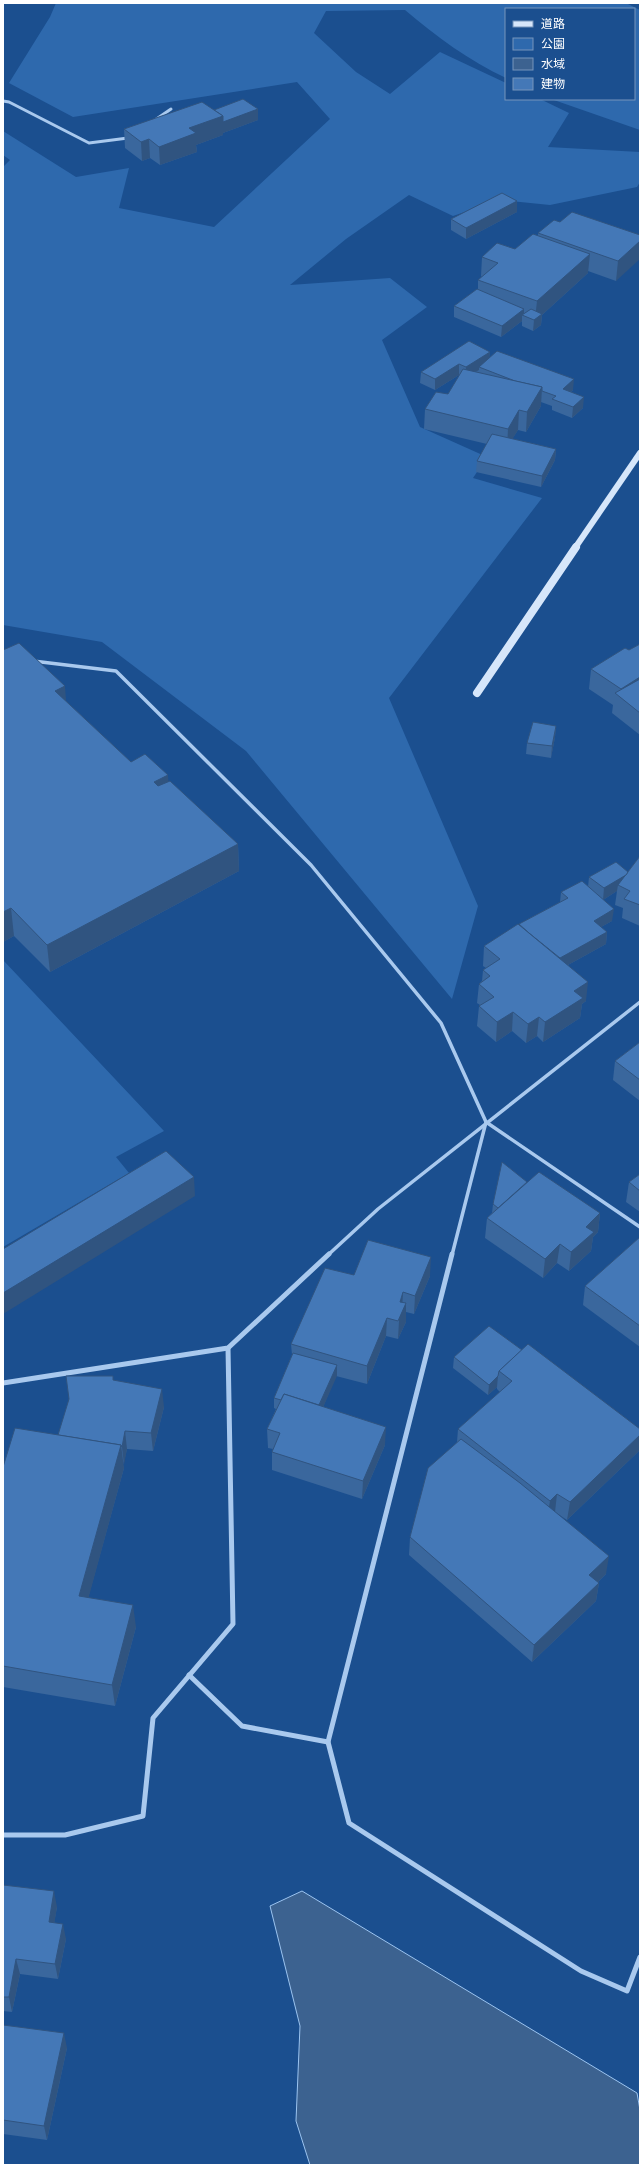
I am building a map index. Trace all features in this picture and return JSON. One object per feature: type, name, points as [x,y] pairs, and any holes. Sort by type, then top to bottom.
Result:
[{"type":"street","points":[[3,101],[9,102],[89,143],[127,139],[134,135]]},
{"type":"street","points":[[152,122],[171,109]]},
{"type":"street","points":[[478,693],[637,464],[640,453]]},
{"type":"street","points":[[26,660],[116,671],[311,865],[441,1023],[486,1122],[640,1227]]},
{"type":"street","points":[[3,1383],[228,1348],[378,1209],[486,1122],[640,1002]]},
{"type":"street","points":[[486,1122],[328,1742],[349,1823],[581,1971],[627,1991],[640,1957]]},
{"type":"street","points":[[3,1835],[65,1834],[143,1816],[153,1718],[233,1624],[228,1348]]},
{"type":"street","points":[[189,1675],[242,1726],[328,1742]]},
{"type":"green space","points":[[56,3],[626,3],[640,10],[640,130],[554,100],[635,100],[635,8],[505,8],[505,78],[479,64],[453,47],[405,10],[326,11],[314,33],[356,72],[390,94],[440,52],[505,83],[505,100],[542,100],[569,113],[548,147],[640,152],[640,182],[637,187],[550,205],[500,200],[453,216],[409,195],[346,239],[290,285],[390,278],[427,307],[382,340],[420,427],[487,457],[473,478],[542,498],[389,698],[478,906],[452,999],[246,751],[102,642],[3,625],[3,167],[10,160],[3,155],[3,131],[76,177],[129,168],[119,208],[214,227],[330,119],[297,82],[73,117],[9,83],[50,17]]},
{"type":"green space","points":[[3,960],[164,1131],[116,1157],[129,1173],[3,1247]]},
{"type":"water","points":[[302,1891],[637,2093],[640,2110],[640,2165],[310,2165],[296,2121],[300,2026],[270,1906]]},
{"type":"building","points":[[243,99],[258,109],[223,122],[223,116],[214,110]]},
{"type":"building","points":[[202,102],[223,116],[189,128],[196,133],[159,147],[149,139],[141,142],[124,129]]},
{"type":"building","points":[[502,193],[517,201],[466,228],[451,219]]},
{"type":"building","points":[[572,212],[640,235],[640,241],[618,261],[538,233],[554,220],[560,222]]},
{"type":"building","points":[[533,234],[590,254],[537,301],[478,280],[498,263],[482,257],[497,243],[515,249]]},
{"type":"building","points":[[477,289],[524,309],[502,326],[454,306]]},
{"type":"building","points":[[531,309],[542,314],[534,320],[522,315]]},
{"type":"building","points":[[469,341],[490,352],[466,367],[459,364],[435,379],[421,372]]},
{"type":"building","points":[[497,351],[574,379],[563,389],[584,397],[573,407],[552,399],[556,396],[542,391],[542,387],[515,381],[479,367]]},
{"type":"building","points":[[463,369],[542,387],[527,412],[519,410],[508,429],[425,409],[436,392],[448,394]]},
{"type":"building","points":[[492,434],[556,449],[542,476],[477,461]]},
{"type":"building","points":[[19,643],[65,686],[55,691],[131,762],[145,754],[168,775],[154,782],[158,786],[170,781],[238,844],[47,945],[11,908],[3,912],[3,650]]},
{"type":"building","points":[[640,644],[640,677],[621,689],[591,669],[625,648],[629,650]]},
{"type":"building","points":[[640,679],[640,713],[615,693]]},
{"type":"building","points":[[533,722],[556,726],[552,746],[527,743]]},
{"type":"building","points":[[640,856],[640,905],[624,899],[630,891],[618,885]]},
{"type":"building","points":[[616,862],[628,872],[626,875],[604,888],[589,877]]},
{"type":"building","points":[[582,881],[614,909],[594,921],[607,932],[560,958],[519,924],[568,898],[561,892]]},
{"type":"building","points":[[518,924],[588,982],[574,991],[583,998],[545,1022],[539,1017],[528,1024],[513,1012],[497,1022],[479,1006],[494,997],[479,984],[490,976],[483,970],[500,959],[484,946]]},
{"type":"building","points":[[640,1042],[640,1080],[615,1061]]},
{"type":"building","points":[[166,1151],[194,1177],[3,1293],[3,1249]]},
{"type":"building","points":[[502,1162],[527,1182],[498,1208],[493,1204]]},
{"type":"building","points":[[539,1172],[600,1213],[586,1227],[594,1232],[571,1252],[560,1244],[545,1259],[487,1218]]},
{"type":"building","points":[[640,1174],[640,1191],[629,1182]]},
{"type":"building","points":[[640,1237],[640,1326],[585,1286]]},
{"type":"building","points":[[368,1240],[431,1257],[415,1296],[403,1292],[400,1302],[406,1303],[398,1321],[387,1318],[367,1366],[291,1344],[325,1268],[354,1275]]},
{"type":"building","points":[[489,1326],[522,1350],[499,1371],[498,1376],[489,1385],[454,1357]]},
{"type":"building","points":[[528,1344],[640,1429],[640,1435],[570,1502],[557,1494],[550,1501],[458,1429],[512,1381],[499,1371]]},
{"type":"building","points":[[293,1353],[337,1365],[319,1405],[284,1394],[281,1400],[274,1398]]},
{"type":"building","points":[[66,1376],[113,1376],[113,1380],[162,1389],[151,1433],[125,1431],[122,1447],[121,1445],[58,1435],[69,1399]]},
{"type":"building","points":[[284,1394],[386,1427],[363,1481],[272,1452],[280,1433],[267,1429]]},
{"type":"building","points":[[15,1428],[121,1445],[79,1596],[133,1605],[112,1685],[3,1666],[3,1467]]},
{"type":"building","points":[[461,1439],[520,1483],[609,1556],[589,1575],[599,1583],[534,1645],[410,1537],[428,1468]]},
{"type":"building","points":[[3,1885],[54,1891],[49,1922],[63,1924],[55,1964],[16,1959],[9,1997],[3,1997]]},
{"type":"building","points":[[3,2025],[64,2033],[44,2126],[3,2120]]}]
